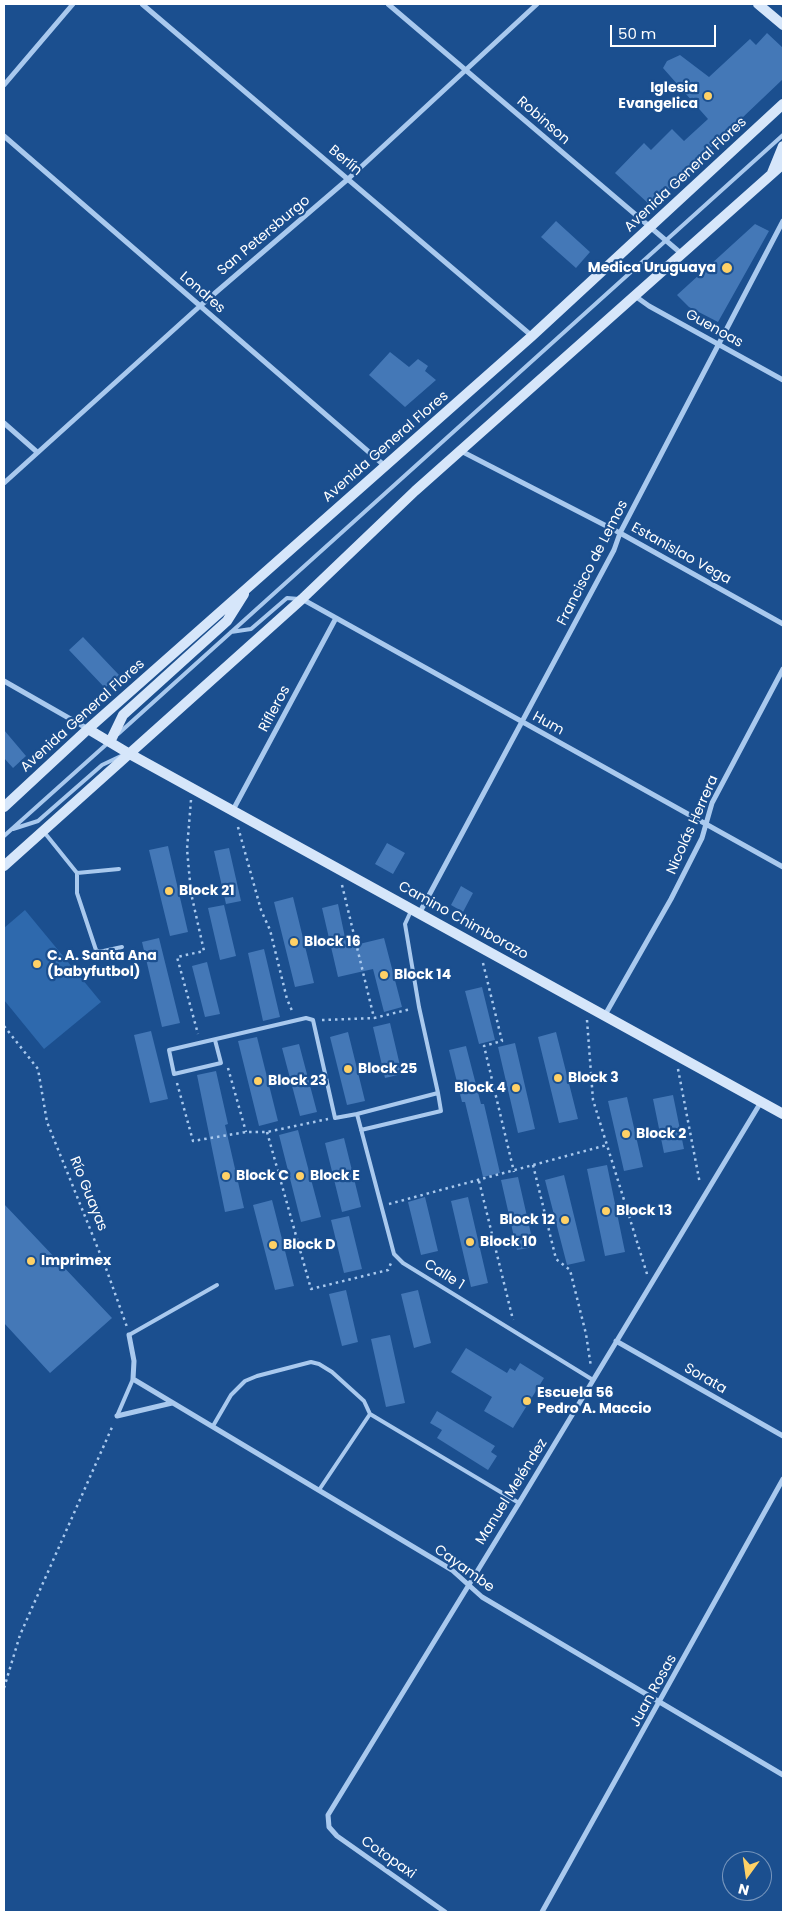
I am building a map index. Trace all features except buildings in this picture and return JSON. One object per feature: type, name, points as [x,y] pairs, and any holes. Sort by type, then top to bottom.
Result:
[{"type":"main road","points":[[758,4],[783,25]]},
{"type":"main road","name":"Avenida General Flores","points":[[4,807],[88,729],[532,336],[783,104]]},
{"type":"main road","points":[[772,174],[783,146]]},
{"type":"main road","points":[[4,866],[302,599],[461,451],[783,164]]},
{"type":"main road","points":[[110,742],[123,715],[227,621],[236,610],[247,588]]},
{"type":"main road","name":"Camino Chimborazo","points":[[88,729],[128,753],[416,910],[783,1114]]},
{"type":"street","points":[[4,85],[73,4]]},
{"type":"street","name":"Berlín","points":[[142,4],[532,336]]},
{"type":"street","name":"Robinson","points":[[388,4],[683,255]]},
{"type":"street","name":"San Petersburgo","points":[[4,483],[200,306],[348,179],[537,4]]},
{"type":"street","name":"Londres","points":[[4,136],[385,466]]},
{"type":"street","name":"Francisco de Lemos","points":[[416,910],[522,722],[614,550],[620,533],[783,221]]},
{"type":"street","name":"Guenoas","points":[[635,296],[649,306],[783,380]]},
{"type":"street","points":[[4,423],[37,452]]},
{"type":"street","name":"Estanislao Vega","points":[[461,451],[620,533],[783,624]]},
{"type":"street","name":"Hum","points":[[302,599],[783,867]]},
{"type":"street","name":"Rifleros","points":[[233,810],[336,618]]},
{"type":"street","name":"Nicolás Herrera","points":[[605,1015],[671,899],[702,838],[712,803],[783,669]]},
{"type":"street","points":[[4,680],[88,729]]},
{"type":"street","name":"Manuel Meléndez","points":[[328,1815],[761,1102]]},
{"type":"street","points":[[130,1335],[134,1361],[133,1379]]},
{"type":"street","name":"Sorata","points":[[616,1341],[783,1436]]},
{"type":"street","name":"Cayambe","points":[[133,1379],[452,1570],[482,1597],[783,1775]]},
{"type":"street","points":[[117,1416],[172,1403]]},
{"type":"street","name":"Juan Rosas","points":[[542,1912],[661,1702],[783,1479]]},
{"type":"street","name":"Cotopaxi","points":[[328,1815],[329,1827],[336,1836],[445,1912]]},
{"type":"lane","points":[[4,836],[665,239],[783,135]]},
{"type":"lane","points":[[231,632],[251,629],[287,598],[302,599]]},
{"type":"lane","points":[[11,830],[38,821],[102,765],[128,753]]},
{"type":"lane","points":[[43,830],[77,873],[77,893],[96,950],[99,952],[122,947]]},
{"type":"lane","points":[[77,873],[120,869]]},
{"type":"lane","points":[[361,1130],[441,1111],[419,1007],[405,924],[416,910]]},
{"type":"lane","points":[[215,1040],[221,1063],[174,1074],[169,1050],[306,1018],[313,1020],[336,1118],[438,1093]]},
{"type":"lane","points":[[357,1114],[394,1254]]},
{"type":"lane","name":"Calle 1","points":[[394,1254],[403,1263],[593,1380]]},
{"type":"lane","points":[[130,1335],[217,1285]]},
{"type":"lane","points":[[213,1426],[231,1395],[245,1382],[257,1376],[312,1362],[332,1372],[364,1401],[370,1414],[519,1503]]},
{"type":"lane","points":[[117,1416],[133,1379]]},
{"type":"lane","points":[[319,1490],[370,1414]]},
{"type":"path","points":[[194,788],[189,808],[187,849],[191,893],[204,951],[177,957],[200,1044]]},
{"type":"path","points":[[233,810],[261,910],[270,930],[287,999],[297,1021]]},
{"type":"path","points":[[346,872],[341,882],[374,1018]]},
{"type":"path","points":[[479,946],[502,1041],[484,1046],[514,1172]]},
{"type":"path","points":[[586,1005],[593,1100],[650,1285]]},
{"type":"path","points":[[313,1020],[374,1018],[419,1007]]},
{"type":"path","name":"Río Guayas","points":[[4,1026],[38,1069],[47,1122],[107,1271],[130,1335]]},
{"type":"path","points":[[675,1054],[703,1198]]},
{"type":"path","points":[[221,1063],[230,1070],[246,1132]]},
{"type":"path","points":[[174,1074],[193,1141],[246,1132],[267,1132],[336,1118]]},
{"type":"path","points":[[267,1132],[311,1289],[388,1270],[394,1254]]},
{"type":"path","points":[[380,1206],[514,1172],[532,1165],[607,1145]]},
{"type":"path","points":[[532,1165],[556,1259],[570,1270],[586,1334],[593,1380]]},
{"type":"path","points":[[479,1181],[516,1334]]},
{"type":"path","points":[[4,1688],[20,1635],[117,1416]]},
{"type":"shaded area","name":"C. A. Santa Ana (babyfutbol)","points":[[25,910],[101,1002],[44,1049],[4,1000],[4,928]]},
{"type":"place","name":"Iglesia Evangelica","points":[[708,96]]},
{"type":"place","name":"Medica Uruguaya","points":[[727,268]]},
{"type":"place","name":"Block 21","points":[[169,891]]},
{"type":"place","name":"Block 16","points":[[294,942]]},
{"type":"place","name":"C. A. Santa Ana (babyfutbol)","points":[[37,964]]},
{"type":"place","name":"Block 14","points":[[384,975]]},
{"type":"place","name":"Block 25","points":[[348,1069]]},
{"type":"place","name":"Block 3","points":[[558,1078]]},
{"type":"place","name":"Block 23","points":[[258,1081]]},
{"type":"place","name":"Block 4","points":[[516,1088]]},
{"type":"place","name":"Block 2","points":[[626,1134]]},
{"type":"place","name":"Block C","points":[[226,1176]]},
{"type":"place","name":"Block E","points":[[300,1176]]},
{"type":"place","name":"Block 13","points":[[606,1211]]},
{"type":"place","name":"Block 12","points":[[565,1220]]},
{"type":"place","name":"Block 10","points":[[470,1242]]},
{"type":"place","name":"Block D","points":[[273,1245]]},
{"type":"place","name":"Imprimex","points":[[31,1261]]},
{"type":"place","name":"Escuela 56 Pedro A. Maccio","points":[[527,1401]]}]
